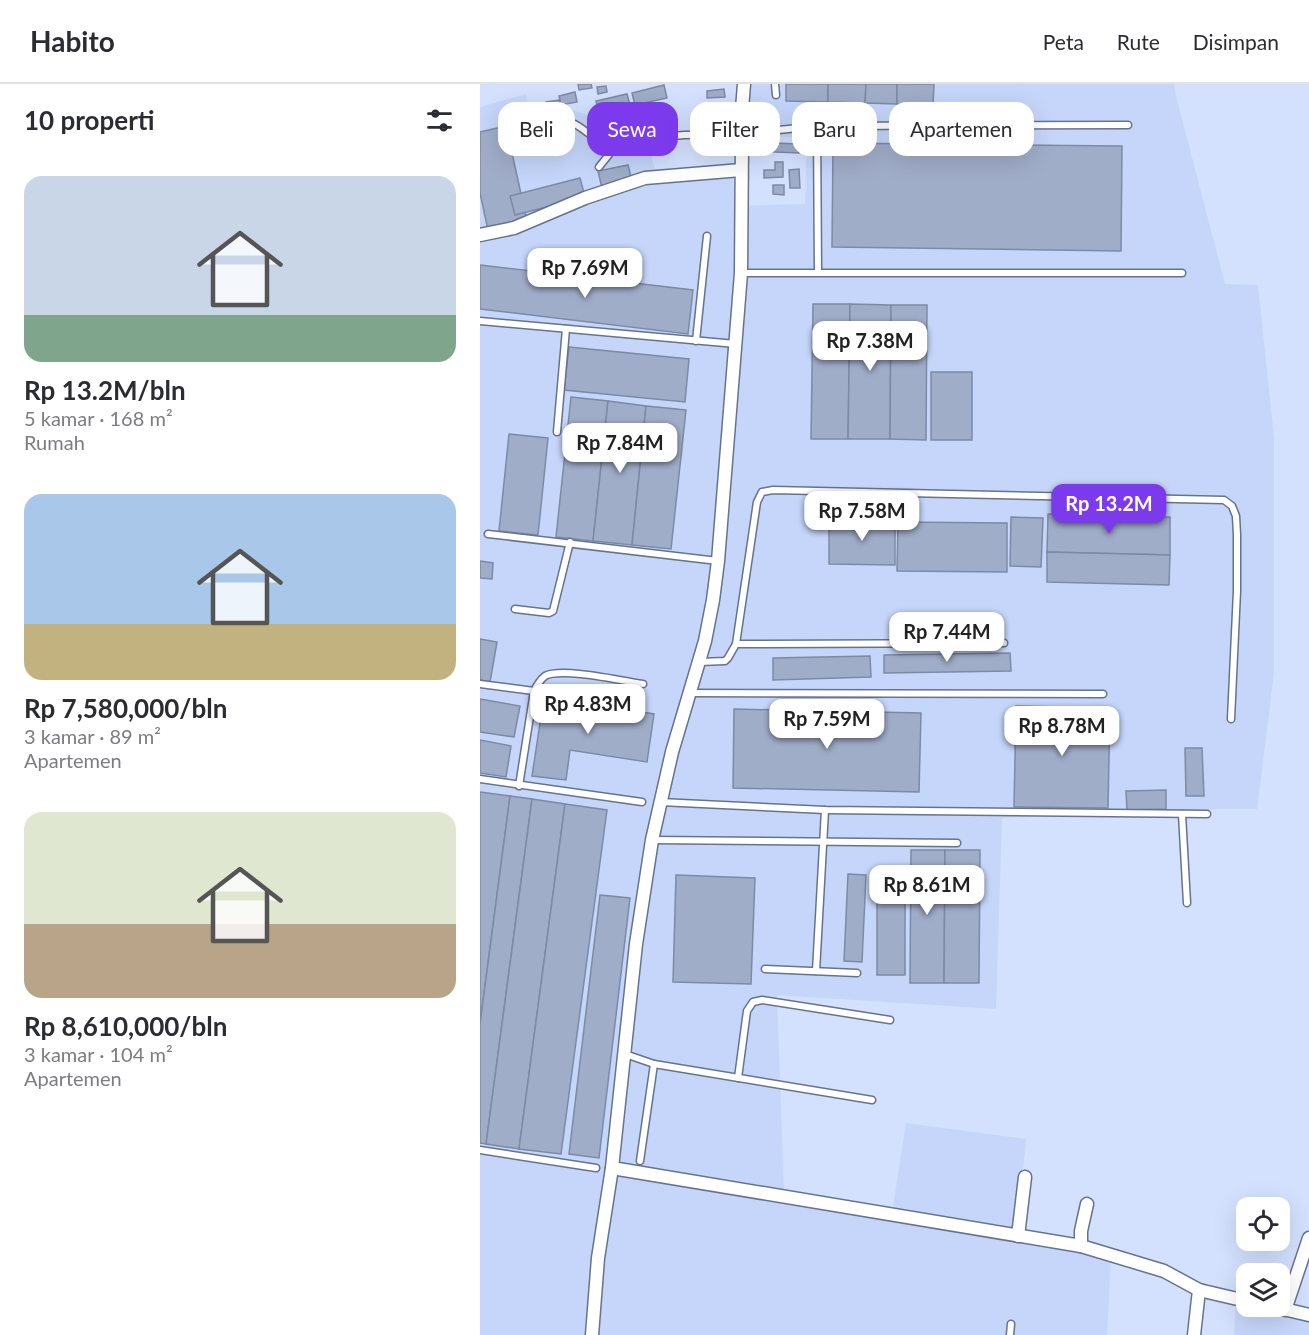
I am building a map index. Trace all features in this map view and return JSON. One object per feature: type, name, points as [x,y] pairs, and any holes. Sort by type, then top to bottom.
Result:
[{"type":"street","points":[[743,102],[744,84]]},
{"type":"street","points":[[592,1335],[598,1258],[612,1168],[636,944],[652,840],[659,802],[699,662],[713,600],[718,561],[741,273],[741,156]]},
{"type":"street","points":[[480,235],[514,228],[585,198],[645,178],[741,170]]},
{"type":"street","points":[[612,1168],[1081,1246],[1164,1271],[1199,1290],[1236,1299]]},
{"type":"street","points":[[1018,1236],[1025,1177]]},
{"type":"street","points":[[1081,1246],[1081,1231],[1087,1204]]},
{"type":"street","points":[[1290,1295],[1309,1238]]},
{"type":"street","points":[[1194,1335],[1199,1290]]},
{"type":"street","points":[[1290,1311],[1309,1315]]},
{"type":"lane","points":[[776,84],[776,95]]},
{"type":"lane","points":[[877,126],[1128,125]]},
{"type":"lane","points":[[599,167],[607,156]]},
{"type":"lane","points":[[817,156],[818,272]]},
{"type":"lane","points":[[696,341],[707,236]]},
{"type":"lane","points":[[741,273],[1182,273]]},
{"type":"lane","points":[[480,321],[736,344]]},
{"type":"lane","points":[[557,432],[566,329]]},
{"type":"lane","points":[[699,662],[725,661],[736,644],[757,502],[762,492],[773,490],[1224,500],[1232,506],[1236,516],[1238,536],[1238,591],[1231,719]]},
{"type":"lane","points":[[488,534],[718,561]]},
{"type":"lane","points":[[515,609],[549,613],[553,611],[570,542]]},
{"type":"lane","points":[[736,644],[1004,644]]},
{"type":"lane","points":[[519,786],[534,691],[538,683],[546,676],[566,672],[643,684]]},
{"type":"lane","points":[[480,684],[534,691]]},
{"type":"lane","points":[[689,693],[1102,694]]},
{"type":"lane","points":[[480,779],[642,802]]},
{"type":"lane","points":[[659,802],[825,810],[1207,814]]},
{"type":"lane","points":[[816,971],[825,810]]},
{"type":"lane","points":[[1182,814],[1187,903]]},
{"type":"lane","points":[[652,840],[957,843]]},
{"type":"lane","points":[[765,969],[857,973]]},
{"type":"lane","points":[[738,1078],[747,1011],[753,1002],[762,1000],[890,1020]]},
{"type":"lane","points":[[625,1054],[654,1064],[872,1100]]},
{"type":"lane","points":[[640,1161],[654,1064]]},
{"type":"lane","points":[[480,1150],[596,1168]]},
{"type":"lane","points":[[1010,1335],[1011,1324]]},
{"type":"shaded area","points":[[744,84],[1175,84],[1174,88],[1225,284],[1258,285],[1274,438],[1274,673],[1257,809],[1002,818],[996,1009],[777,995],[784,1191],[893,1207],[906,1123],[1026,1139],[1016,1241],[1111,1257],[1107,1335],[480,1335],[480,107],[526,94],[528,102],[498,102],[498,156],[575,156],[575,111],[587,114],[587,156],[651,156],[658,180],[733,176],[735,206],[805,204],[806,156],[877,156],[877,102],[792,102],[792,137],[780,137],[780,102],[745,102]]},
{"type":"shaded area","points":[[1236,1300],[1236,1317],[1290,1317],[1290,1312],[1309,1316],[1309,1335],[1234,1335]]},
{"type":"building","points":[[578,84],[591,84],[592,88],[579,90]]},
{"type":"building","points":[[786,84],[828,84],[828,102],[786,101]]},
{"type":"building","points":[[828,84],[866,84],[865,102],[828,102]]},
{"type":"building","points":[[866,84],[897,84],[897,102],[865,102]]},
{"type":"building","points":[[897,84],[934,84],[933,102],[897,102]]},
{"type":"building","points":[[664,85],[667,98],[634,102],[632,93]]},
{"type":"building","points":[[606,86],[607,92],[598,94],[597,87]]},
{"type":"building","points":[[724,89],[725,97],[707,98],[707,91]]},
{"type":"building","points":[[575,92],[577,102],[560,102],[559,96]]},
{"type":"building","points":[[627,94],[629,102],[596,102]]},
{"type":"building","points":[[498,128],[498,156],[513,156],[527,221],[488,230],[480,193],[480,132]]},
{"type":"building","points":[[780,143],[792,144],[792,153],[780,152]]},
{"type":"building","points":[[877,143],[889,144],[889,156],[1034,156],[1034,145],[1122,146],[1121,251],[832,247],[833,156],[877,156]]},
{"type":"building","points":[[775,162],[783,162],[783,177],[764,178],[764,170],[775,170]]},
{"type":"building","points":[[628,165],[632,181],[602,188],[598,171]]},
{"type":"building","points":[[799,169],[800,188],[790,188],[789,170]]},
{"type":"building","points":[[580,178],[585,197],[515,215],[510,196]]},
{"type":"building","points":[[773,185],[784,185],[784,195],[773,194]]},
{"type":"building","points":[[480,265],[693,290],[688,334],[480,309]]},
{"type":"building","points":[[813,304],[850,304],[848,439],[811,439]]},
{"type":"building","points":[[850,304],[891,305],[890,439],[848,439]]},
{"type":"building","points":[[891,305],[927,305],[926,440],[890,439]]},
{"type":"building","points":[[569,347],[689,359],[685,402],[564,390]]},
{"type":"building","points":[[931,372],[972,372],[972,440],[931,440]]},
{"type":"building","points":[[571,397],[608,401],[593,541],[556,537]]},
{"type":"building","points":[[608,401],[646,406],[632,545],[593,541]]},
{"type":"building","points":[[646,406],[686,410],[671,549],[632,545]]},
{"type":"building","points":[[509,434],[548,438],[538,535],[499,531]]},
{"type":"building","points":[[1048,514],[1170,517],[1170,555],[1047,552]]},
{"type":"building","points":[[1011,517],[1043,518],[1041,567],[1010,566]]},
{"type":"building","points":[[829,518],[895,519],[895,565],[829,564]]},
{"type":"building","points":[[898,522],[1007,523],[1007,572],[897,571]]},
{"type":"building","points":[[1047,552],[1170,555],[1169,585],[1047,582]]},
{"type":"building","points":[[480,561],[493,563],[492,579],[480,578]]},
{"type":"building","points":[[480,639],[497,642],[490,682],[480,680]]},
{"type":"building","points":[[1010,653],[1011,671],[884,673],[884,655]]},
{"type":"building","points":[[870,656],[871,677],[773,680],[773,658]]},
{"type":"building","points":[[544,697],[654,714],[647,762],[570,750],[566,780],[532,776]]},
{"type":"building","points":[[480,699],[520,706],[514,737],[480,732]]},
{"type":"building","points":[[1016,706],[1110,708],[1108,808],[1014,807]]},
{"type":"building","points":[[734,709],[921,713],[919,792],[733,788]]},
{"type":"building","points":[[480,740],[511,746],[506,777],[480,773]]},
{"type":"building","points":[[1185,748],[1202,748],[1204,796],[1186,796]]},
{"type":"building","points":[[1166,790],[1166,809],[1127,810],[1126,791]]},
{"type":"building","points":[[480,792],[510,796],[480,1024]]},
{"type":"building","points":[[510,796],[532,799],[486,1144],[480,1143],[480,1024]]},
{"type":"building","points":[[532,799],[565,804],[519,1149],[486,1144]]},
{"type":"building","points":[[565,804],[607,810],[561,1154],[519,1149]]},
{"type":"building","points":[[911,850],[945,850],[944,983],[910,983]]},
{"type":"building","points":[[945,850],[980,850],[979,983],[944,983]]},
{"type":"building","points":[[848,874],[866,875],[862,962],[844,961]]},
{"type":"building","points":[[676,875],[755,878],[751,984],[673,982]]},
{"type":"building","points":[[877,876],[905,877],[905,975],[877,975]]},
{"type":"building","points":[[600,895],[630,898],[599,1158],[569,1154]]}]
